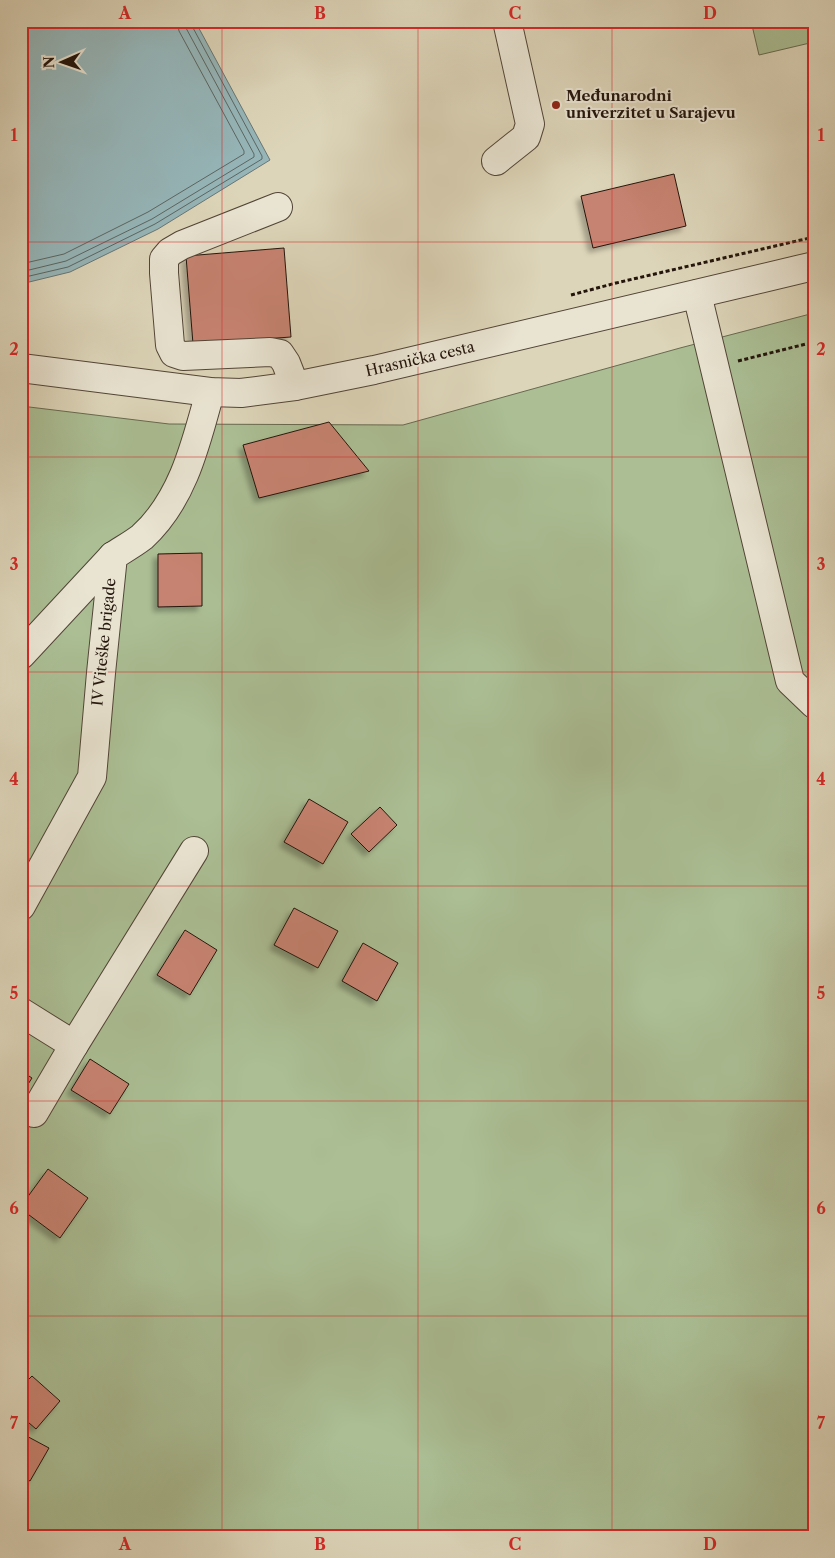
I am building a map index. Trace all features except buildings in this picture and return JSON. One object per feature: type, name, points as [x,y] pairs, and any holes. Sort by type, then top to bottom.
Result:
[{"type":"street","points":[[496,161],[526,137],[530,124],[507,21]]},
{"type":"street","points":[[278,207],[182,245],[170,252],[164,259],[170,345],[174,352],[183,356],[270,352],[280,354],[286,363],[295,386]]},
{"type":"street","name":"Hrasnička cesta","points":[[21,368],[210,392],[241,392],[295,386],[374,370],[814,266]]},
{"type":"street","points":[[697,294],[716,366],[790,681],[814,704]]},
{"type":"street","name":"IV Viteške brigade","points":[[21,906],[92,777],[100,673],[113,556],[142,537],[168,506],[191,459],[210,392]]},
{"type":"street","points":[[21,656],[113,556]]},
{"type":"street","points":[[34,1113],[194,851]]},
{"type":"street","points":[[21,1012],[74,1045]]},
{"type":"path","points":[[563,297],[814,237]]},
{"type":"path","points":[[716,366],[814,342]]},
{"type":"green space","points":[[751,21],[814,21],[814,42],[759,55]]},
{"type":"green space","points":[[814,313],[814,1537],[21,1537],[21,406],[169,424],[403,425]]},
{"type":"water","points":[[21,21],[195,21],[270,160],[158,229],[70,272],[21,284]]},
{"type":"place","name":"Međunarodni univerzitet u Sarajevu","points":[[556,105]]}]
